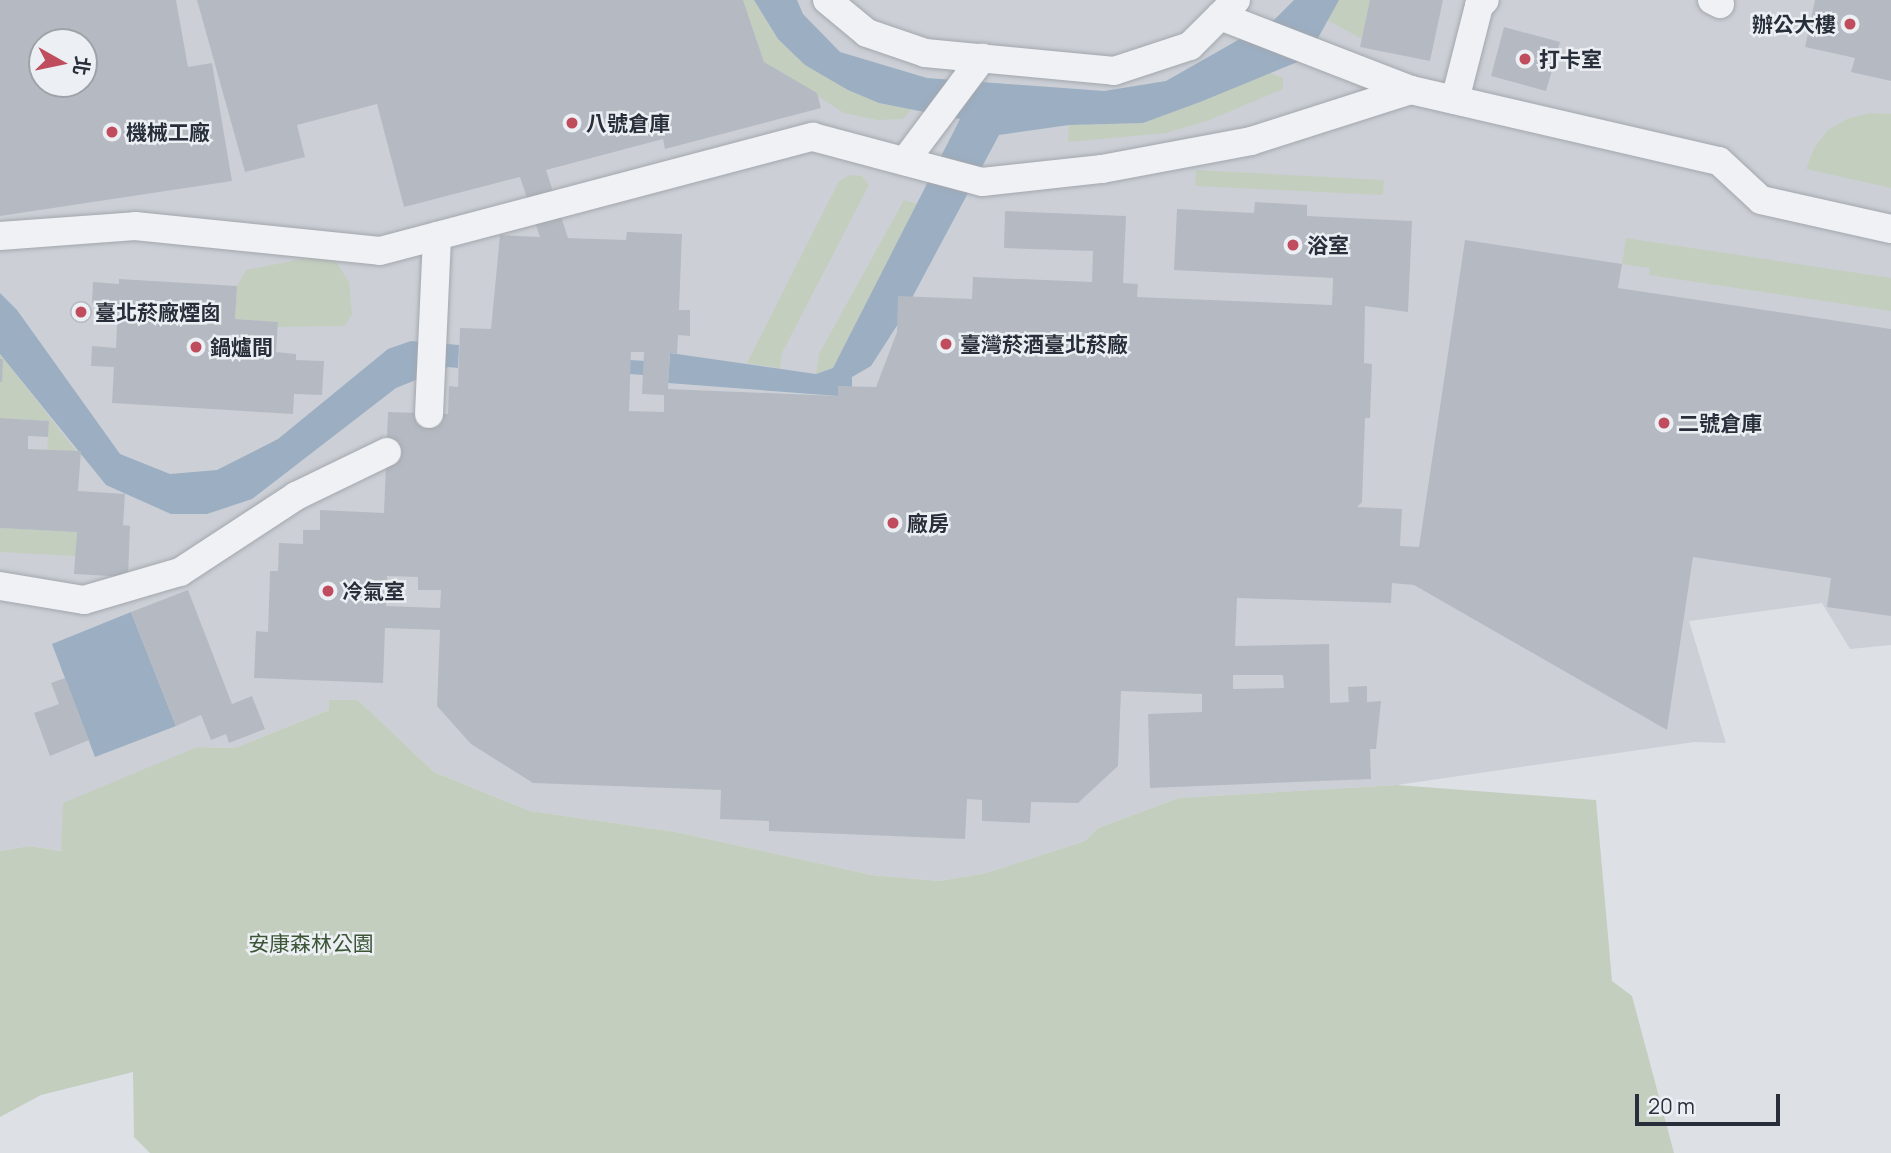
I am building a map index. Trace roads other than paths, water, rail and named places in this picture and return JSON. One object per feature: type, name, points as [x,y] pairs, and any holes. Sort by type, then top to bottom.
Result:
[{"type":"lane","points":[[827,0],[867,33],[925,53],[977,66],[1114,71],[1190,46],[1233,14],[1328,59],[1411,90],[1720,161],[1761,200],[1891,229]]},
{"type":"lane","points":[[1455,100],[1479,6],[1485,0]]},
{"type":"lane","points":[[916,164],[932,125],[977,66]]},
{"type":"lane","points":[[0,236],[135,226],[380,251],[813,137],[982,182],[1102,169],[1251,141],[1411,90]]},
{"type":"lane","points":[[429,414],[437,236]]},
{"type":"lane","points":[[0,586],[84,600],[180,572],[296,496],[387,452]]},
{"type":"water","points":[[754,0],[797,0],[803,14],[840,52],[927,78],[1104,91],[1166,81],[1275,19],[1294,0],[1339,0],[1307,58],[1200,102],[1143,123],[1069,125],[999,135],[898,324],[871,366],[852,377],[852,387],[838,386],[838,396],[668,383],[670,353],[816,374],[833,368],[960,119],[879,103],[848,90],[805,65],[778,39]]},
{"type":"water","points":[[0,293],[17,310],[120,454],[170,474],[217,470],[278,439],[388,349],[411,341],[459,345],[458,368],[448,367],[396,388],[252,499],[207,514],[171,514],[106,485],[0,354]]},
{"type":"water","points":[[131,612],[176,726],[95,757],[52,644]]},
{"type":"waterway","points":[[614,366],[660,369]]},
{"type":"place","name":"辦公大樓","points":[[1850,24]]},
{"type":"place","name":"打卡室","points":[[1525,59]]},
{"type":"place","name":"八號倉庫","points":[[572,123]]},
{"type":"place","name":"機械工廠","points":[[112,132]]},
{"type":"place","name":"浴室","points":[[1293,245]]},
{"type":"place","name":"臺北菸廠煙囪","points":[[81,312]]},
{"type":"place","name":"臺灣菸酒臺北菸廠","points":[[946,344]]},
{"type":"place","name":"鍋爐間","points":[[196,347]]},
{"type":"place","name":"二號倉庫","points":[[1664,423]]},
{"type":"place","name":"廠房","points":[[893,523]]},
{"type":"place","name":"冷氣室","points":[[328,591]]},
{"type":"park label","name":"安康森林公園","points":[[311,943]]}]
